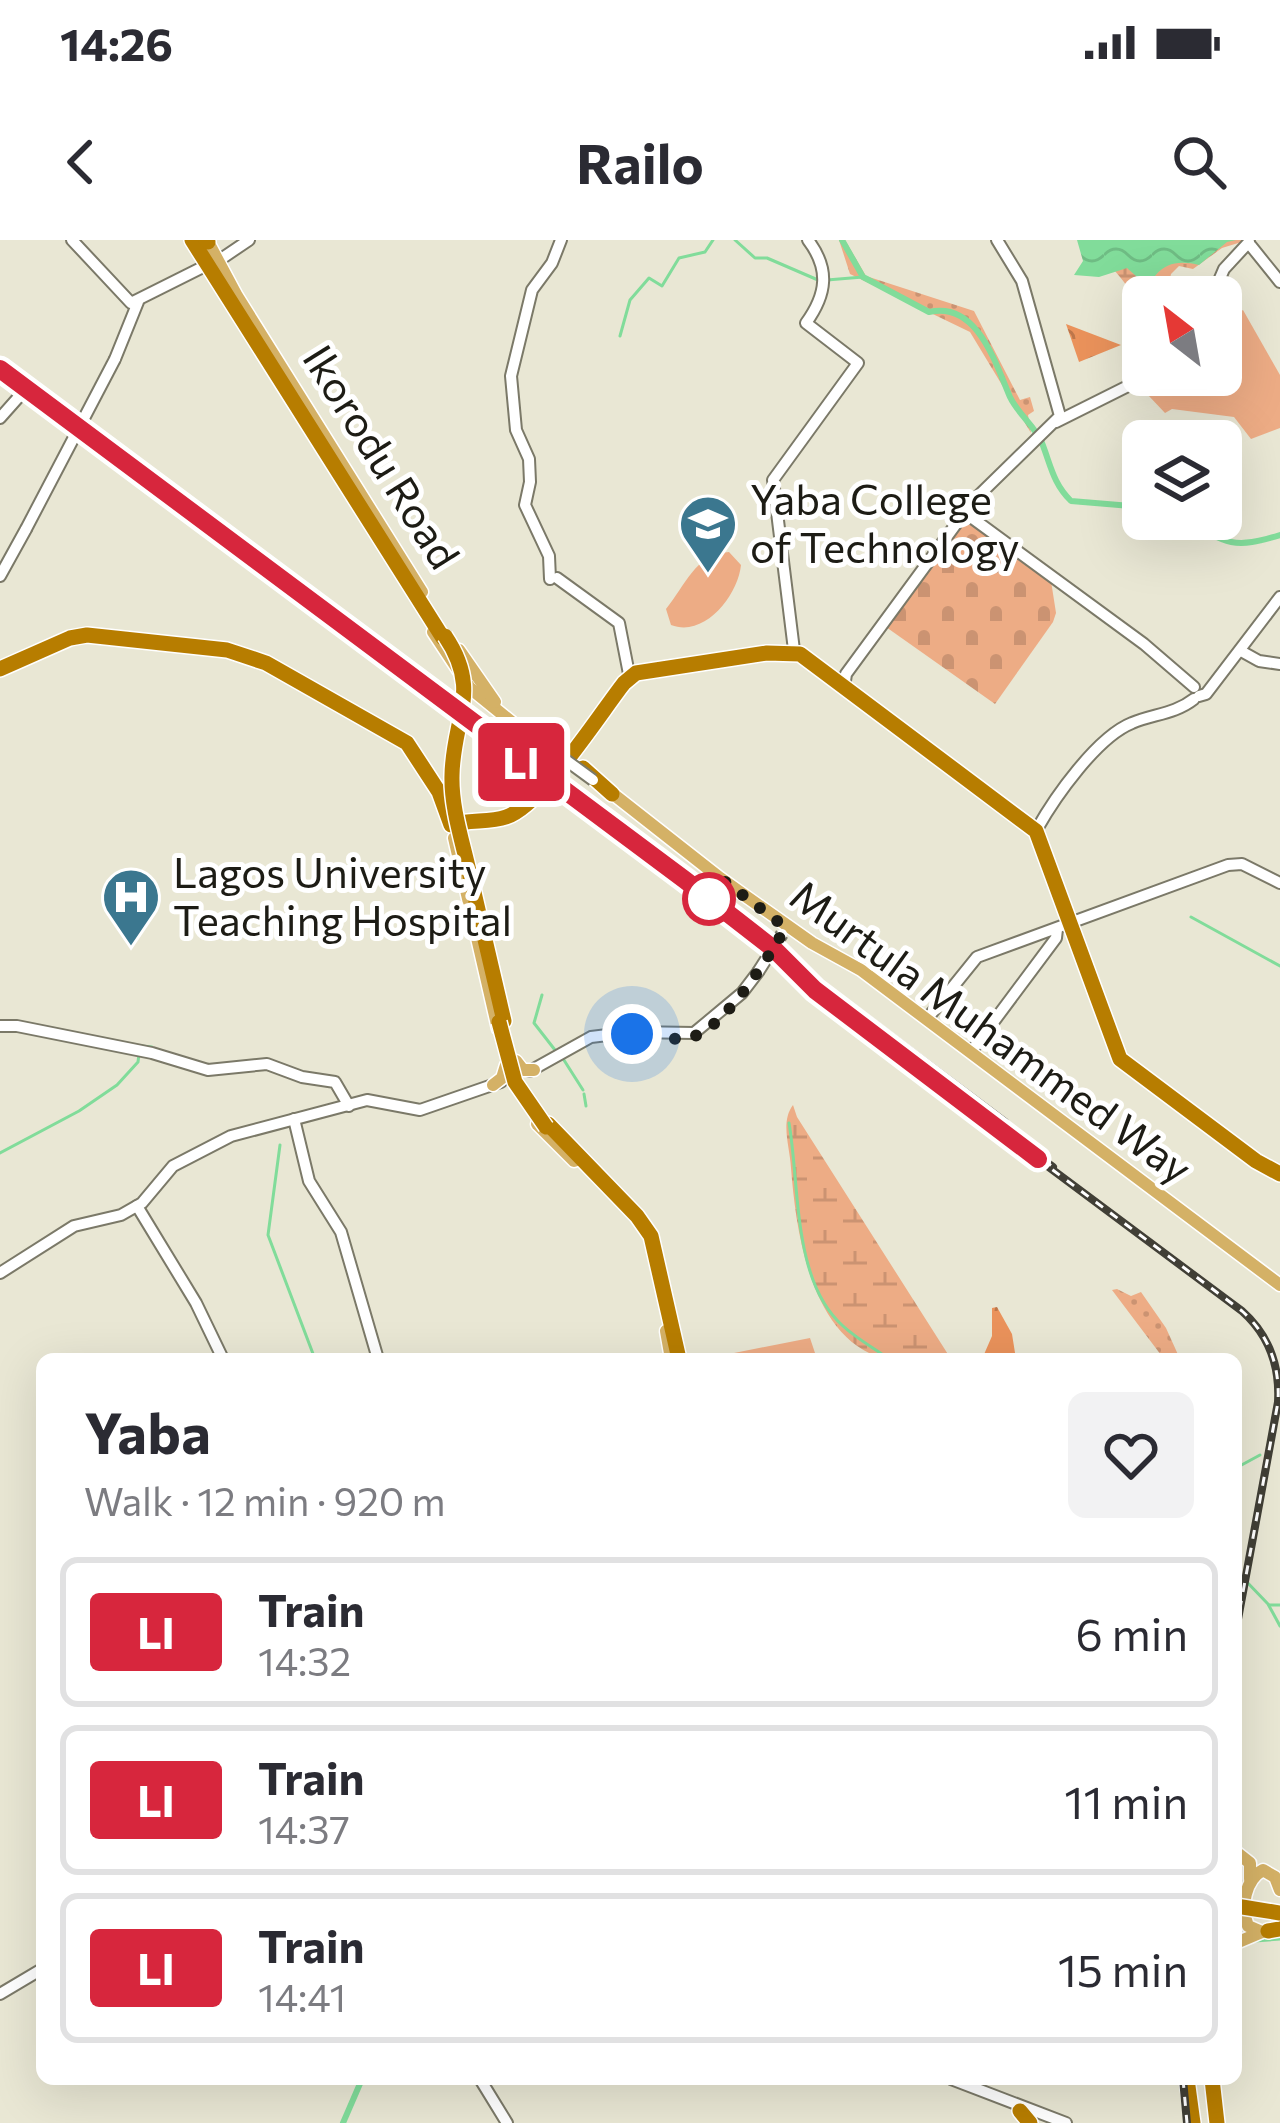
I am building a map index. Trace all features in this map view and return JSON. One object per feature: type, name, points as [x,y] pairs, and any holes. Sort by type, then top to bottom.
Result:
[{"type":"highway","name":"Ikorodu Road","points":[[199,240],[221,291],[341,470],[444,637],[462,678],[448,784],[501,1021],[519,1080],[547,1125],[590,1170]]},
{"type":"highway","name":"Ikorodu Road","points":[[199,240],[270,362]]},
{"type":"highway","points":[[261,332],[270,362],[292,382]]},
{"type":"highway","points":[[328,438],[348,498]]},
{"type":"highway","points":[[367,528],[411,572]]},
{"type":"highway","points":[[388,549],[412,600]]},
{"type":"highway","points":[[0,667],[61,638],[86,632],[240,650],[279,666],[403,736],[422,754],[465,820],[511,815],[632,669],[795,647],[843,677],[1038,823],[1069,924]]},
{"type":"highway","points":[[560,757],[636,673],[776,652],[800,654],[1034,829],[1112,1045],[1123,1062],[1268,1171],[1280,1173]]},
{"type":"highway","points":[[560,757],[582,767],[609,791]]},
{"type":"highway","points":[[590,1170],[651,1236],[676,1349]]},
{"type":"highway","points":[[590,1170],[647,1236],[676,1349]]},
{"type":"highway","points":[[1242,1910],[1280,1914]]},
{"type":"highway","points":[[1191,2123],[1201,2085]]},
{"type":"highway","points":[[1204,2085],[1215,2123]]},
{"type":"main road","name":"Ikorodu Road","points":[[199,240],[218,261],[411,572],[468,676],[560,757]]},
{"type":"main road","name":"Ikorodu Road","points":[[199,240],[203,267],[221,291]]},
{"type":"main road","name":"Ikorodu Road","points":[[270,362],[412,600],[487,703],[560,757]]},
{"type":"main road","name":"Murtula Muhammed Way","points":[[609,791],[720,878],[812,943],[861,970],[1280,1285]]},
{"type":"main road","points":[[465,820],[480,929],[512,1079],[590,1170]]},
{"type":"main road","points":[[512,1079],[526,1078],[535,1071]]},
{"type":"main road","points":[[1242,1853],[1260,1862],[1280,1888]]},
{"type":"main road","points":[[1242,1856],[1250,1863],[1246,1922],[1270,1931],[1280,1914]]},
{"type":"main road","points":[[1242,1898],[1264,1870]]},
{"type":"street","points":[[72,240],[134,303]]},
{"type":"street","points":[[218,261],[250,240]]},
{"type":"street","points":[[562,240],[532,290],[511,380],[516,430],[530,460],[525,505],[555,578],[619,623],[632,669]]},
{"type":"street","points":[[795,647],[773,480],[858,363],[806,323],[820,302],[824,280],[822,261],[808,240]]},
{"type":"street","points":[[996,240],[1021,282],[1060,416]]},
{"type":"street","points":[[1222,276],[1227,265],[1253,242],[1280,279]]},
{"type":"street","points":[[0,576],[115,359],[134,303],[203,267]]},
{"type":"street","points":[[843,677],[964,512],[1060,416],[1122,387]]},
{"type":"street","points":[[0,418],[24,391]]},
{"type":"street","points":[[964,512],[1045,572],[1056,586],[1144,644],[1193,693]]},
{"type":"street","points":[[1038,823],[1104,742],[1129,724],[1193,693],[1241,651],[1280,598]]},
{"type":"street","points":[[1241,651],[1259,661],[1280,664]]},
{"type":"street","points":[[560,757],[609,791]]},
{"type":"street","points":[[927,1019],[974,958],[1233,864],[1280,883]]},
{"type":"street","points":[[720,878],[786,930],[861,970]]},
{"type":"street","points":[[971,1052],[1069,924]]},
{"type":"street","points":[[535,1071],[584,1039],[692,1034],[728,1006],[786,930]]},
{"type":"street","points":[[0,1027],[17,1025],[216,1072],[254,1064],[278,1067],[334,1082],[347,1105]]},
{"type":"street","points":[[0,1275],[63,1234],[116,1220],[177,1167],[231,1139],[347,1105],[379,1103],[412,1112],[512,1079]]},
{"type":"street","points":[[294,1120],[308,1181],[340,1232],[376,1353]]},
{"type":"street","points":[[136,1207],[196,1303],[219,1353]]},
{"type":"street","points":[[1264,1870],[1280,1864],[1280,1888]]},
{"type":"street","points":[[0,1994],[36,1973]]},
{"type":"street","points":[[483,2085],[505,2123]]},
{"type":"street","points":[[952,2085],[1046,2123]]},
{"type":"street","points":[[967,2085],[1066,2123]]},
{"type":"green space","points":[[839,240],[845,240],[866,276],[974,311],[1020,400],[1030,397],[1034,411],[1028,415],[1031,433],[970,332],[850,274]]},
{"type":"green space","points":[[1084,240],[1248,240],[1222,248],[1193,269],[1179,266],[1171,276],[1122,276],[1122,280]]},
{"type":"green space","points":[[1242,311],[1280,375],[1280,428],[1251,439],[1242,420],[1172,409],[1165,413],[1149,396],[1242,396]]},
{"type":"green space","points":[[1066,324],[1121,345],[1079,362]]},
{"type":"green space","points":[[964,515],[1051,581],[1053,622],[995,704],[886,627]]},
{"type":"green space","points":[[729,552],[741,565],[726,601],[696,625],[671,625],[666,609],[692,573],[707,559]]},
{"type":"green space","points":[[793,1105],[947,1353],[871,1353],[839,1330],[812,1280],[803,1251],[786,1127]]},
{"type":"green space","points":[[1112,1290],[1131,1296],[1141,1292],[1177,1353],[1159,1353]]},
{"type":"green space","points":[[997,1307],[1012,1334],[1015,1353],[985,1353],[992,1336],[992,1308]]},
{"type":"green space","points":[[810,1338],[815,1353],[734,1353]]},
{"type":"water","points":[[1077,240],[1236,240],[1199,265],[1170,265],[1155,276],[1136,276],[1127,268],[1099,277],[1074,275],[1083,261]]},
{"type":"waterway","points":[[620,336],[630,300],[649,278],[662,286],[679,258],[705,252],[713,240]]},
{"type":"waterway","points":[[735,240],[755,258],[767,258],[818,280]]},
{"type":"waterway","points":[[842,240],[863,277],[929,312],[946,311],[972,325],[1071,501],[1122,505]]},
{"type":"waterway","points":[[827,280],[863,277]]},
{"type":"waterway","points":[[1226,540],[1252,542],[1280,535]]},
{"type":"waterway","points":[[1191,917],[1280,966]]},
{"type":"waterway","points":[[542,995],[534,1023],[555,1050]]},
{"type":"waterway","points":[[0,1153],[117,1085],[138,1062],[140,1046],[152,1047]]},
{"type":"waterway","points":[[562,1057],[583,1090]]},
{"type":"waterway","points":[[584,1094],[586,1106]]},
{"type":"waterway","points":[[789,1123],[801,1231],[815,1284],[826,1307],[843,1326],[880,1353]]},
{"type":"waterway","points":[[280,1145],[268,1235],[313,1353]]},
{"type":"waterway","points":[[1242,1465],[1260,1455]]},
{"type":"waterway","points":[[1242,1579],[1268,1604],[1280,1626]]},
{"type":"waterway","points":[[1269,1605],[1280,1605]]},
{"type":"waterway","points":[[1255,1941],[1280,1939]]},
{"type":"waterway","points":[[343,2123],[359,2085]]},
{"type":"railway","points":[[0,367],[1005,1122]]},
{"type":"railway","points":[[986,1117],[1053,1167]]},
{"type":"railway","points":[[1038,1159],[1242,1311],[1271,1352],[1278,1402],[1242,1597]]},
{"type":"railway","points":[[1184,2085],[1187,2123]]},
{"type":"train","name":"LI","points":[[0,369],[685,880],[775,950],[815,990],[1038,1159]]},
{"type":"place","name":"Yaba College of Technology","points":[[708,575]]},
{"type":"place","name":"Lagos University Teaching Hospital","points":[[131,948]]},
{"type":"route","points":[[632,1034],[687,1038],[702,1032],[751,983],[782,934],[784,926],[720,878],[709,899]]}]
